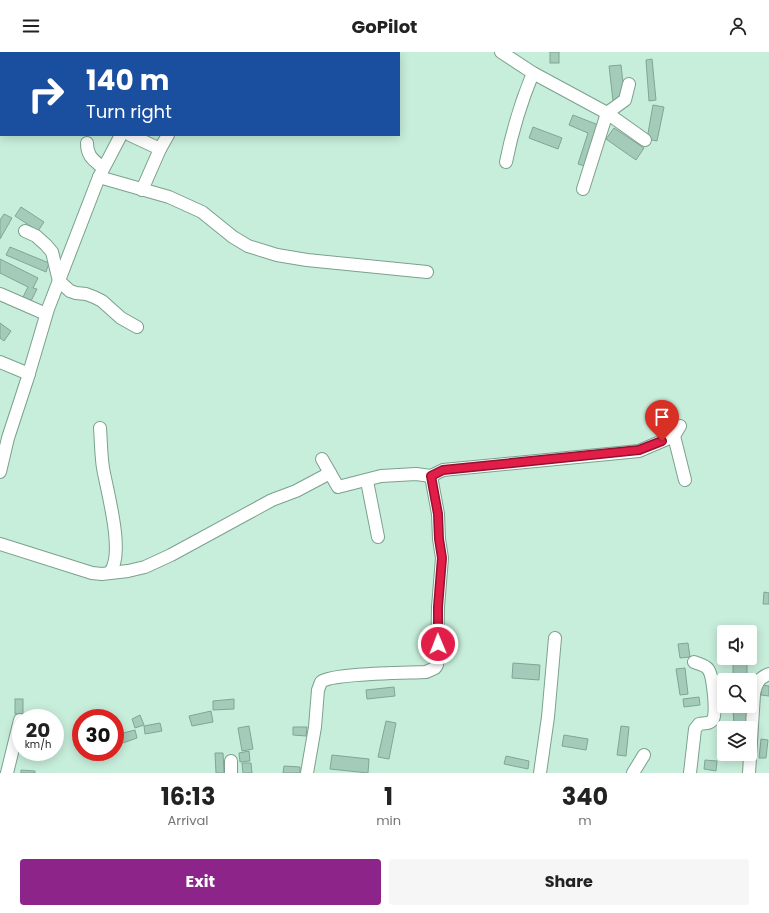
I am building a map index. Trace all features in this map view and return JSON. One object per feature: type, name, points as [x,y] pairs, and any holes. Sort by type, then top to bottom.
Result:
[{"type":"street","points":[[508,54],[533,73],[607,113],[645,140]]},
{"type":"street","points":[[506,162],[511,136],[533,73]]},
{"type":"street","points":[[583,189],[607,113],[625,100],[629,84]]},
{"type":"street","points":[[0,472],[8,438],[29,374],[46,314],[101,173],[120,136]]},
{"type":"street","points":[[132,136],[160,149]]},
{"type":"street","points":[[142,190],[167,136]]},
{"type":"street","points":[[87,143],[87,151],[101,173],[142,190],[169,197],[202,212],[233,237],[248,246],[277,255],[307,260],[427,272]]},
{"type":"street","points":[[25,231],[36,236],[52,252],[59,281],[70,291],[86,294],[102,302],[121,318],[138,327]]},
{"type":"street","points":[[0,294],[46,314]]},
{"type":"street","points":[[0,362],[29,374]]},
{"type":"street","points":[[322,459],[338,487],[367,481],[381,476],[416,474],[431,476],[443,470],[639,450],[674,436],[680,426]]},
{"type":"street","points":[[100,428],[103,467],[113,520],[116,553],[115,564],[110,572]]},
{"type":"street","points":[[674,436],[685,480]]},
{"type":"street","points":[[0,544],[82,571],[92,573],[128,571],[145,567],[156,562],[272,500],[296,491],[330,473]]},
{"type":"street","points":[[307,773],[315,727],[318,690],[321,682],[330,677],[426,672],[435,668],[437,665],[438,607],[442,558],[439,539],[438,514],[431,476]]},
{"type":"street","points":[[367,481],[378,537]]},
{"type":"street","points":[[540,773],[555,638]]},
{"type":"street","points":[[690,773],[695,729],[699,724],[710,722],[714,713],[712,676],[709,670],[704,666],[694,662]]},
{"type":"street","points":[[750,773],[754,694],[757,682],[762,677],[769,674]]},
{"type":"street","points":[[7,773],[12,753]]},
{"type":"street","points":[[633,773],[644,755]]},
{"type":"building","points":[[550,52],[559,52],[559,63],[550,63]]},
{"type":"building","points":[[652,59],[656,100],[649,101],[646,60]]},
{"type":"building","points":[[621,65],[625,100],[613,101],[609,66]]},
{"type":"building","points":[[653,105],[664,107],[657,141],[647,139]]},
{"type":"building","points":[[573,115],[601,126],[588,167],[578,164],[588,133],[569,125]]},
{"type":"building","points":[[533,127],[562,138],[558,149],[529,138]]},
{"type":"building","points":[[614,128],[644,148],[636,160],[606,139]]},
{"type":"building","points":[[21,207],[44,222],[38,231],[15,216]]},
{"type":"building","points":[[4,214],[12,218],[0,239],[0,220]]},
{"type":"building","points":[[10,247],[49,263],[46,272],[6,255]]},
{"type":"building","points":[[0,259],[38,278],[33,288],[37,289],[31,301],[23,297],[28,287],[0,273]]},
{"type":"building","points":[[0,323],[11,331],[4,341],[0,338]]},
{"type":"building","points":[[764,592],[769,593],[769,604],[763,604]]},
{"type":"building","points":[[688,643],[690,657],[680,658],[678,644]]},
{"type":"building","points":[[513,663],[540,665],[539,680],[512,678]]},
{"type":"building","points":[[733,665],[747,665],[747,673],[733,673]]},
{"type":"building","points":[[685,668],[688,694],[680,695],[676,669]]},
{"type":"building","points":[[762,685],[769,686],[769,696],[761,695]]},
{"type":"building","points":[[394,687],[395,696],[367,699],[366,690]]},
{"type":"building","points":[[699,697],[700,705],[684,707],[683,699]]},
{"type":"building","points":[[15,699],[23,699],[23,709],[15,709]]},
{"type":"building","points":[[234,699],[234,709],[213,710],[213,701]]},
{"type":"building","points":[[211,711],[213,722],[192,726],[189,716]]},
{"type":"building","points":[[733,713],[747,713],[747,721],[734,721]]},
{"type":"building","points":[[140,715],[144,725],[135,728],[132,719]]},
{"type":"building","points":[[386,721],[396,723],[389,759],[378,757]]},
{"type":"building","points":[[160,723],[162,731],[145,734],[144,726]]},
{"type":"building","points":[[249,726],[253,749],[242,751],[238,728]]},
{"type":"building","points":[[621,726],[629,727],[626,756],[617,755]]},
{"type":"building","points":[[293,727],[307,727],[306,736],[293,735]]},
{"type":"building","points":[[135,730],[137,738],[124,743],[124,733]]},
{"type":"building","points":[[564,735],[588,739],[586,750],[562,746]]},
{"type":"building","points":[[761,739],[768,740],[766,758],[759,758]]},
{"type":"building","points":[[249,751],[250,761],[240,762],[239,753]]},
{"type":"building","points":[[215,753],[223,753],[224,773],[216,773]]},
{"type":"building","points":[[332,755],[369,759],[368,773],[330,769]]},
{"type":"building","points":[[506,756],[529,761],[528,769],[504,764]]},
{"type":"building","points":[[705,760],[717,761],[716,771],[704,769]]},
{"type":"building","points":[[242,763],[251,763],[252,773],[243,773]]},
{"type":"building","points":[[284,766],[300,767],[300,773],[283,773]]},
{"type":"building","points":[[21,770],[35,771],[35,773],[21,773]]},
{"type":"route","points":[[438,644],[438,607],[442,558],[439,539],[438,514],[431,476],[443,470],[639,450],[662,441]]}]
